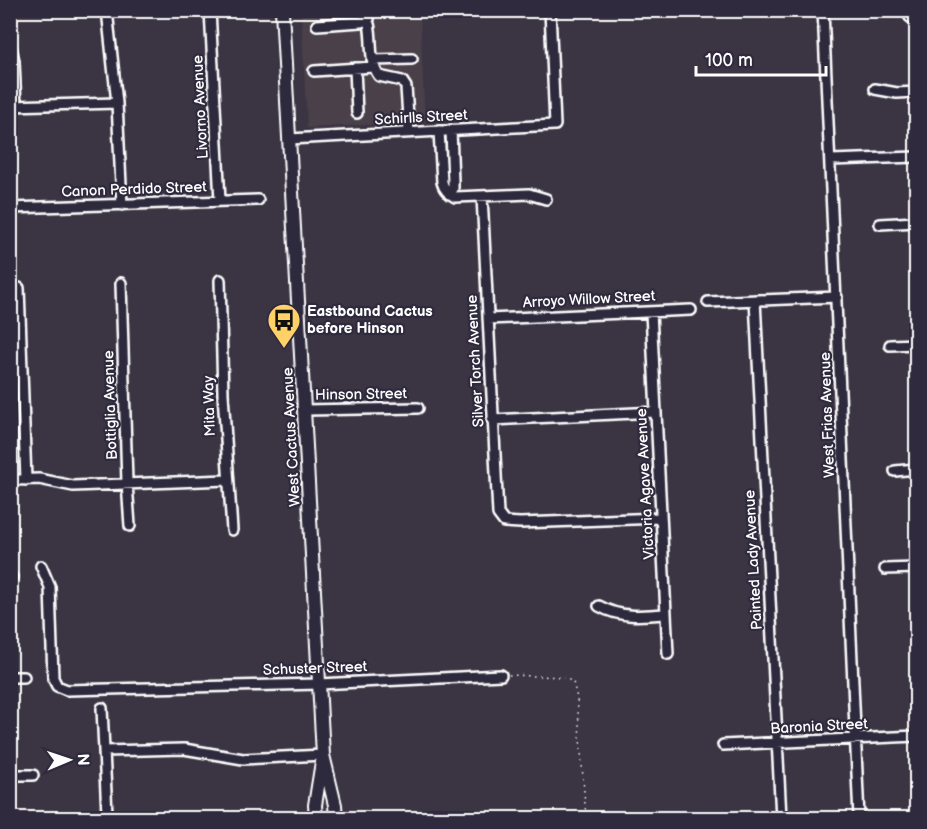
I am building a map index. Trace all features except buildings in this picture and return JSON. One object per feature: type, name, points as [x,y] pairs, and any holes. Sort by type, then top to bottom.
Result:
[{"type":"main road","name":"West Cactus Avenue","points":[[282,10],[323,755],[335,805],[336,819]]},
{"type":"main road","name":"West Cactus Avenue","points":[[316,819],[315,805],[323,755]]},
{"type":"street","points":[[107,10],[117,103],[122,205]]},
{"type":"street","name":"Livorno Avenue","points":[[210,10],[220,201]]},
{"type":"street","name":"Schirlls Street","points":[[289,139],[555,125],[550,10]]},
{"type":"street","name":"West Frias Avenue","points":[[823,10],[860,819]]},
{"type":"street","points":[[317,25],[361,22],[366,15]]},
{"type":"street","points":[[366,15],[373,64],[379,76],[402,81],[406,87],[409,132]]},
{"type":"street","points":[[10,42],[14,61],[14,106],[117,103]]},
{"type":"street","points":[[314,71],[356,68],[412,59]]},
{"type":"street","points":[[356,68],[357,113]]},
{"type":"street","points":[[875,89],[897,93],[916,92]]},
{"type":"street","points":[[449,194],[453,189],[451,130]]},
{"type":"street","points":[[439,131],[441,171],[444,189],[449,194],[455,197],[529,194],[546,199]]},
{"type":"street","points":[[831,160],[916,157]]},
{"type":"street","points":[[441,171],[453,170]]},
{"type":"street","name":"Silver Torch Avenue","points":[[482,196],[498,514],[504,522],[520,523],[661,518]]},
{"type":"street","name":"Canon Perdido Street","points":[[10,208],[258,200]]},
{"type":"street","points":[[880,224],[916,222]]},
{"type":"street","name":"Mita Way","points":[[220,280],[227,480],[232,530]]},
{"type":"street","name":"Bottiglia Avenue","points":[[121,283],[130,526]]},
{"type":"street","points":[[19,288],[26,480]]},
{"type":"street","points":[[708,302],[837,297]]},
{"type":"street","name":"Painted Lady Avenue","points":[[755,300],[781,819]]},
{"type":"street","name":"Arroyo Willow Street","points":[[488,319],[691,310]]},
{"type":"street","name":"Victoria Agave Avenue","points":[[651,312],[668,654]]},
{"type":"street","points":[[890,345],[916,344]]},
{"type":"street","name":"Hinson Street","points":[[305,410],[418,408]]},
{"type":"street","points":[[492,420],[656,412]]},
{"type":"street","points":[[895,471],[916,469]]},
{"type":"street","points":[[10,480],[39,479],[73,486],[227,480]]},
{"type":"street","name":"Schuster Street","points":[[41,566],[50,587],[53,678],[57,686],[67,690],[319,684],[501,675]]},
{"type":"street","points":[[885,569],[916,568]]},
{"type":"street","points":[[599,606],[610,612],[634,616],[666,614]]},
{"type":"street","points":[[10,677],[24,677]]},
{"type":"street","points":[[102,708],[107,814]]},
{"type":"street","name":"Baronia Street","points":[[723,745],[916,736]]},
{"type":"street","points":[[104,752],[176,749],[243,759],[323,755]]},
{"type":"street","points":[[10,775],[33,775]]},
{"type":"path","points":[[501,675],[563,677],[573,682],[577,698],[586,819]]},
{"type":"shaded area","points":[[301,11],[420,11],[425,122],[307,128]]},
{"type":"place","name":"Eastbound Cactus before Hinson","points":[[284,349]]}]
